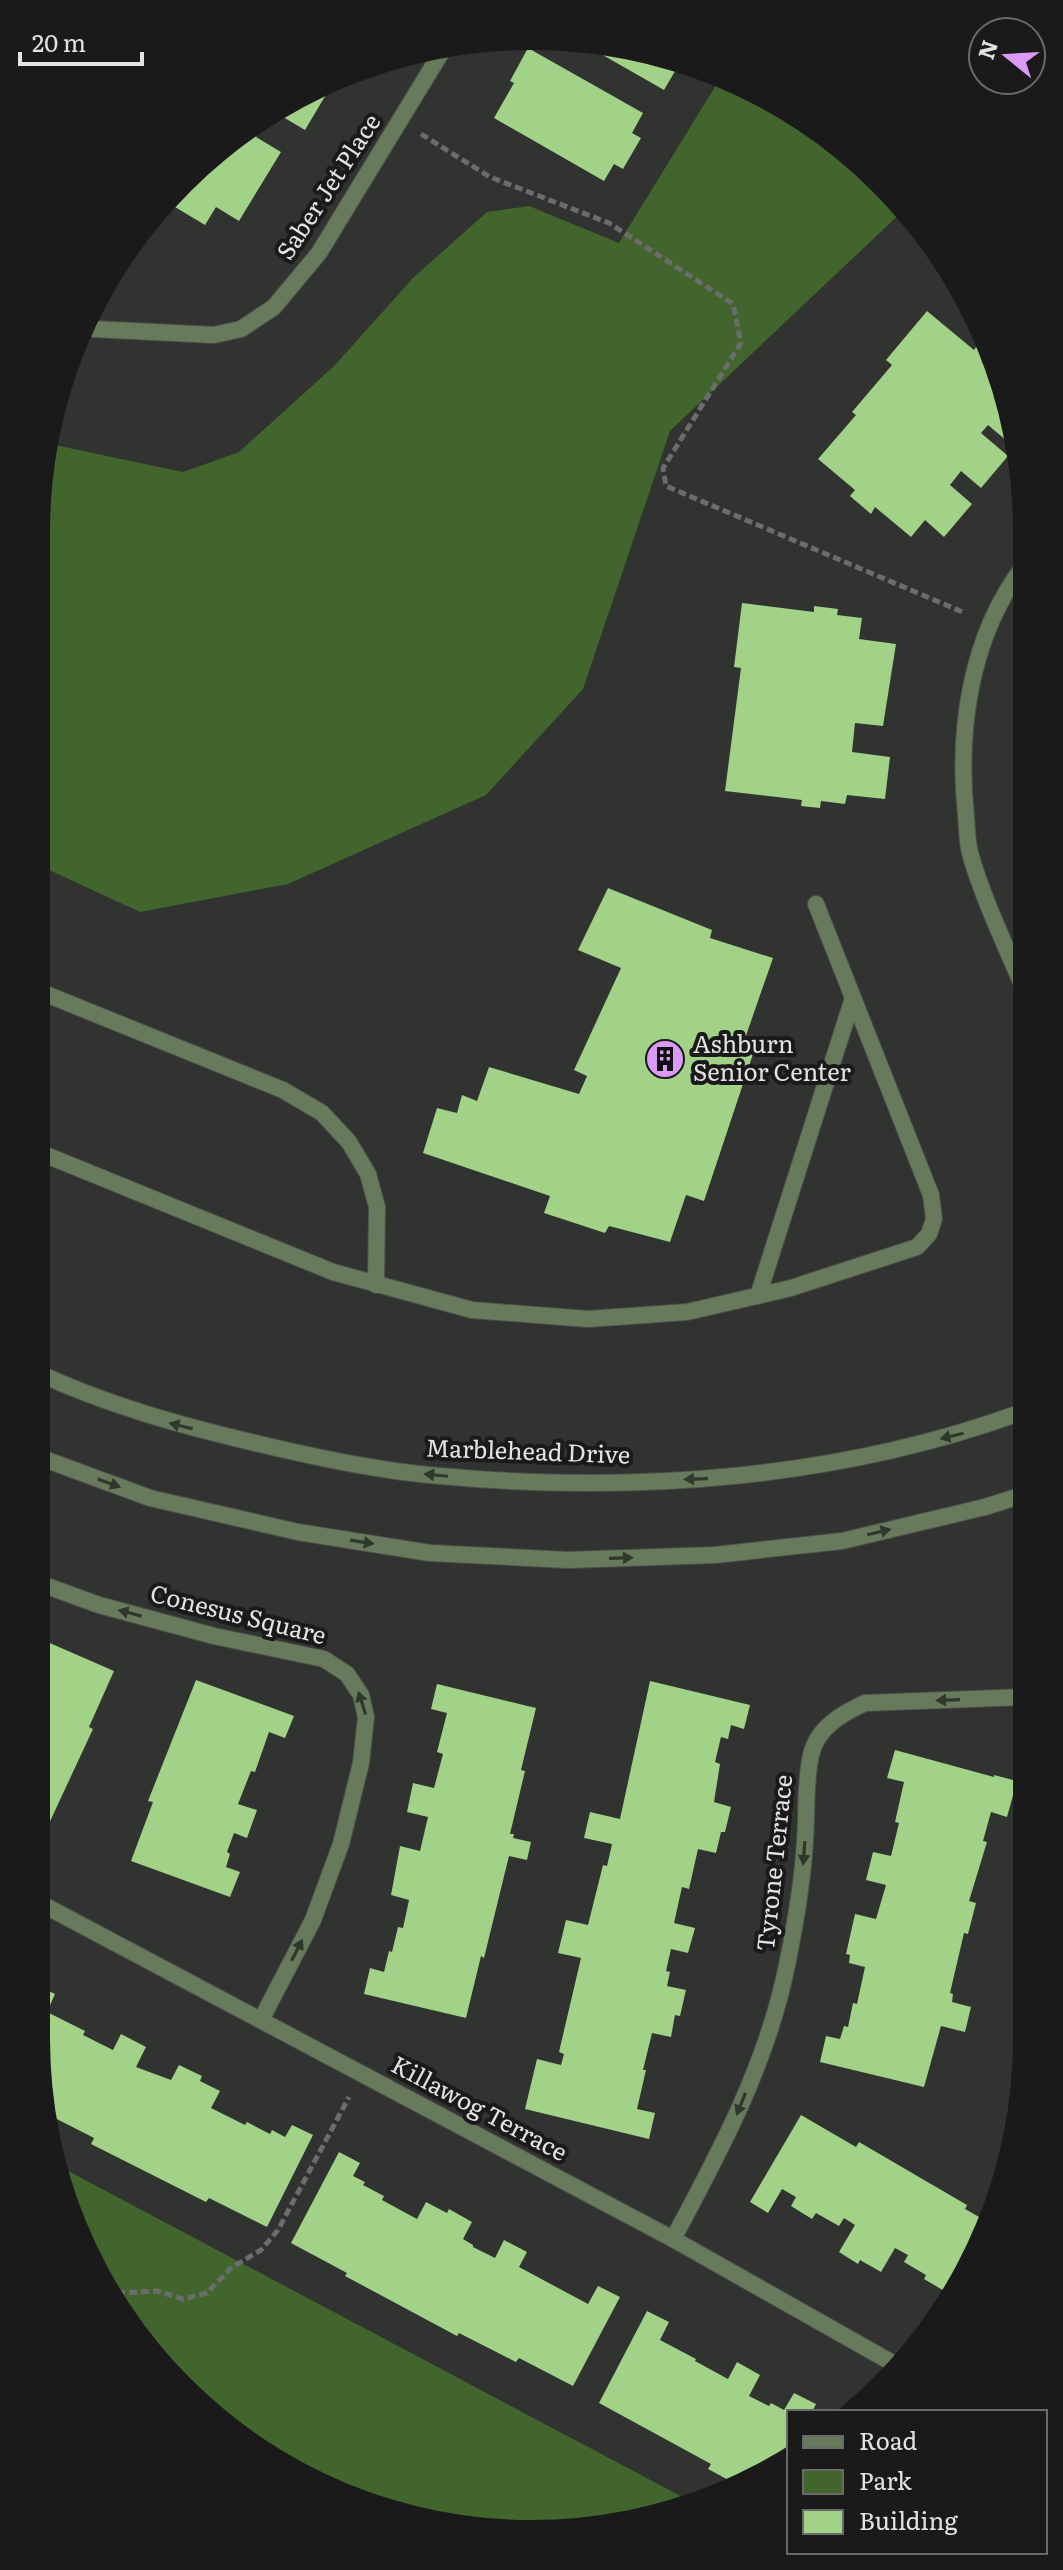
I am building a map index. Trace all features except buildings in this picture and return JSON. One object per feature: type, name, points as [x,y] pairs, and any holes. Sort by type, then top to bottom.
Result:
[{"type":"street","name":"Saber Jet Place","points":[[95,329],[214,335],[241,329],[274,307],[319,253],[437,59]]},
{"type":"street","points":[[1013,583],[989,623],[973,678],[963,730],[962,782],[970,852],[1013,961]]},
{"type":"street","points":[[50,1157],[333,1272],[472,1310],[588,1319],[687,1312],[791,1288],[917,1247],[929,1234],[934,1219],[931,1195],[816,904]]},
{"type":"street","points":[[50,996],[283,1090],[322,1113],[349,1142],[368,1174],[377,1207],[376,1285]]},
{"type":"street","points":[[758,1296],[853,998]]},
{"type":"street","name":"Marblehead Drive","points":[[50,1378],[172,1424],[313,1456],[438,1476],[569,1483],[710,1478],[829,1465],[964,1433],[1013,1415]]},
{"type":"street","points":[[50,1461],[150,1498],[298,1532],[430,1553],[568,1560],[715,1555],[842,1541],[1013,1498]]},
{"type":"street","name":"Conesus Square","points":[[50,1587],[99,1605],[214,1636],[324,1659],[347,1674],[361,1695],[366,1717],[361,1763],[341,1844],[313,1920],[261,2020]]},
{"type":"street","name":"Tyrone Terrace","points":[[673,2239],[730,2133],[764,2048],[788,1963],[803,1872],[811,1755],[822,1732],[841,1713],[865,1703],[1013,1697]]},
{"type":"street","name":"Killawog Terrace","points":[[50,1908],[673,2239],[889,2361]]},
{"type":"path","points":[[400,121],[490,177],[609,223],[733,304],[741,343],[663,468],[666,486],[989,623]]},
{"type":"path","points":[[123,2293],[157,2291],[183,2299],[207,2293],[231,2268],[261,2250],[278,2230],[361,2073]]},
{"type":"green space","points":[[715,87],[799,131],[849,169],[896,217],[670,431],[583,689],[486,795],[288,884],[140,912],[50,870],[50,532],[58,446],[183,472],[239,452],[334,366],[413,278],[487,212],[529,206],[619,243]]},
{"type":"green space","points":[[69,2171],[680,2496],[594,2516],[500,2519],[407,2504],[319,2470],[264,2439],[238,2420],[169,2356],[131,2306],[115,2279],[87,2223]]},
{"type":"place","name":"Ashburn Senior Center","points":[[665,1059]]}]
